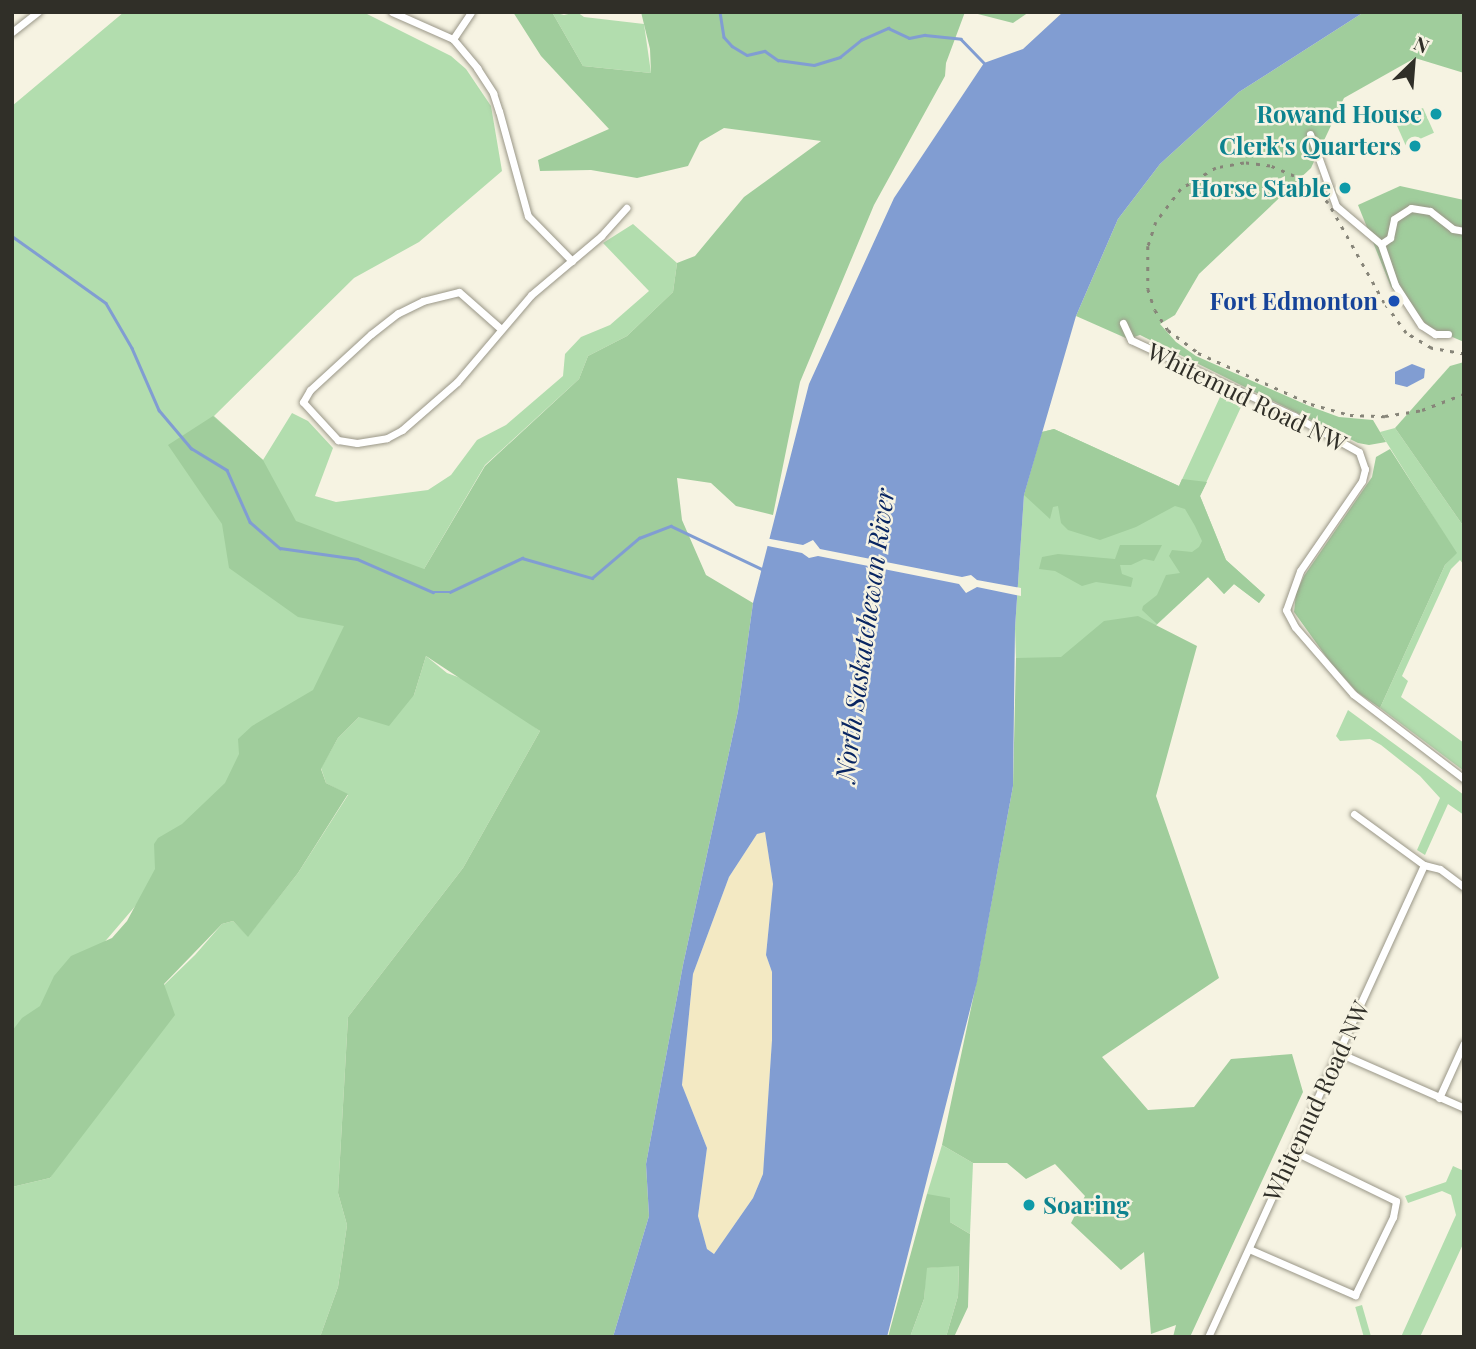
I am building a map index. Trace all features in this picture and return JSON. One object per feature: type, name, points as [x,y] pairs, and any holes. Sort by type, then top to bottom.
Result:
[{"type":"street","points":[[12,32],[38,12]]},
{"type":"street","points":[[392,12],[453,39],[493,93],[528,216],[572,261]]},
{"type":"street","points":[[453,39],[471,12]]},
{"type":"street","points":[[1310,134],[1336,206],[1381,244],[1395,285],[1421,324],[1435,334],[1448,334]]},
{"type":"street","points":[[502,329],[459,292],[423,302],[398,313],[371,334],[310,390],[303,402],[338,440],[357,443],[387,438],[402,430],[457,382],[531,295],[601,236],[626,208]]},
{"type":"street","points":[[1381,244],[1391,238],[1394,219],[1412,208],[1430,211],[1453,229],[1464,231]]},
{"type":"street","name":"Whitemud Road NW","points":[[1123,323],[1131,341],[1350,444],[1363,458],[1365,469],[1362,481],[1290,590],[1286,610],[1289,619],[1353,694],[1464,779]]},
{"type":"street","points":[[1354,814],[1424,865],[1440,869],[1464,887]]},
{"type":"street","name":"Whitemud Road NW","points":[[1208,1337],[1424,865]]},
{"type":"street","points":[[1439,1098],[1464,1043]]},
{"type":"street","points":[[1339,1053],[1464,1108]]},
{"type":"street","points":[[1249,1249],[1355,1295],[1393,1217],[1396,1200],[1293,1151]]},
{"type":"green space","points":[[124,12],[363,12],[451,56],[466,69],[491,106],[502,171],[419,242],[354,278],[214,416],[263,460],[292,413],[308,421],[333,448],[315,496],[336,502],[428,490],[451,475],[477,440],[506,425],[563,376],[565,354],[581,337],[610,325],[649,291],[603,243],[633,224],[677,263],[673,292],[627,336],[588,356],[579,379],[485,465],[424,569],[12,1050],[12,106]]},
{"type":"green space","points":[[513,12],[552,12],[583,66],[651,73],[650,49],[641,12],[965,12],[946,63],[945,76],[874,205],[800,382],[773,515],[736,506],[711,483],[677,478],[682,520],[706,575],[753,603],[738,711],[683,965],[646,1164],[649,1216],[613,1337],[320,1337],[338,1287],[347,1225],[338,1193],[348,1017],[463,868],[540,731],[426,656],[414,695],[389,726],[359,717],[338,738],[321,769],[326,783],[348,794],[298,873],[248,937],[233,921],[222,924],[164,984],[175,1015],[50,1178],[12,1187],[12,1031],[22,1018],[40,1006],[54,976],[71,956],[112,938],[127,921],[155,869],[154,844],[158,838],[182,824],[225,783],[239,754],[238,739],[252,726],[313,690],[344,626],[298,617],[229,568],[222,524],[168,445],[213,416],[263,460],[296,521],[424,569],[485,466],[579,379],[588,356],[627,336],[673,292],[677,263],[695,256],[744,197],[821,141],[724,128],[700,142],[688,166],[637,178],[591,170],[540,171],[538,160],[609,129],[541,56]]},
{"type":"green space","points":[[552,12],[564,15],[577,12],[584,17],[644,24],[651,73],[583,66]]},
{"type":"green space","points":[[970,12],[1029,12],[1013,23]]},
{"type":"green space","points":[[1364,12],[1464,12],[1464,73],[1415,58],[1344,98],[1311,168],[1199,274],[1175,315],[1160,324],[1176,342],[1196,356],[1339,417],[1373,420],[1386,442],[1369,445],[1358,443],[1140,335],[1128,339],[1076,316],[1118,219],[1160,164],[1239,92]]},
{"type":"green space","points":[[1423,108],[1434,133],[1406,145],[1395,121]]},
{"type":"green space","points":[[1400,186],[1464,200],[1464,342],[1429,327],[1391,287],[1358,205]]},
{"type":"green space","points":[[1464,362],[1464,527],[1395,428],[1450,366]]},
{"type":"green space","points":[[1220,397],[1241,407],[1200,496],[1226,560],[1265,595],[1259,603],[1234,584],[1224,594],[1208,577],[1119,660],[1016,658],[1015,628],[1024,495],[1042,432],[1054,429],[1179,486]]},
{"type":"green space","points":[[1395,428],[1464,527],[1464,565],[1460,560],[1451,569],[1402,676],[1408,681],[1401,697],[1464,743],[1464,771],[1380,708],[1445,565],[1456,553],[1380,432]]},
{"type":"green space","points":[[1054,429],[1179,486],[1182,479],[1207,482],[1200,496],[1226,560],[1265,595],[1259,603],[1234,584],[1224,594],[1208,577],[1157,624],[1142,610],[1143,606],[1157,595],[1166,575],[1180,573],[1169,556],[1172,550],[1192,552],[1199,547],[1202,541],[1195,526],[1185,509],[1175,506],[1136,527],[1100,540],[1068,530],[1061,523],[1058,506],[1053,507],[1050,519],[1024,495],[1042,432]]},
{"type":"green space","points":[[1390,449],[1457,553],[1445,565],[1380,708],[1357,692],[1330,662],[1294,612],[1296,593],[1304,576],[1372,477],[1376,457]]},
{"type":"green space","points":[[1120,545],[1162,545],[1154,561],[1144,559],[1131,565],[1120,565],[1122,574],[1133,578],[1131,587],[1096,582],[1082,586],[1055,571],[1039,569],[1042,557],[1058,554],[1115,559]]},
{"type":"green space","points":[[1138,616],[1197,646],[1156,796],[1219,978],[1102,1057],[1148,1110],[1194,1107],[1231,1059],[1292,1054],[1303,1092],[1190,1337],[1173,1337],[1176,1325],[1151,1334],[1144,1252],[1121,1270],[1071,1223],[1085,1196],[1055,1164],[1026,1179],[1007,1163],[973,1163],[942,1145],[978,975],[1013,786],[1016,658],[1061,657],[1104,621]]},
{"type":"green space","points":[[426,656],[447,673],[477,684],[540,731],[463,868],[348,1017],[338,1193],[347,1225],[338,1287],[320,1337],[12,1337],[12,1187],[50,1178],[164,985],[222,924],[233,921],[248,936],[298,873],[348,795],[326,783],[321,768],[338,738],[359,717],[414,695]]},
{"type":"green space","points":[[1348,710],[1464,795],[1464,815],[1448,804],[1425,855],[1417,850],[1440,798],[1420,776],[1381,745],[1370,739],[1340,741],[1336,736]]},
{"type":"green space","points":[[942,1145],[973,1163],[970,1234],[950,1222],[927,1194]]},
{"type":"green space","points":[[1453,1166],[1464,1171],[1464,1242],[1420,1337],[1401,1337],[1456,1215],[1451,1195],[1442,1191],[1408,1203],[1405,1196],[1446,1182]]},
{"type":"green space","points":[[927,1194],[950,1198],[950,1222],[970,1234],[968,1307],[954,1337],[946,1337],[958,1296],[959,1266],[927,1268],[924,1299],[910,1337],[888,1337]]},
{"type":"green space","points":[[959,1265],[958,1296],[946,1337],[910,1337],[924,1299],[926,1268]]},
{"type":"green space","points":[[1362,1305],[1371,1337],[1364,1337],[1355,1307]]},
{"type":"sand","points":[[765,831],[773,884],[766,955],[772,972],[772,1040],[763,1174],[753,1198],[714,1254],[707,1249],[698,1216],[707,1148],[682,1085],[693,974],[729,877],[757,834]]},
{"type":"water","name":"North Saskatchewan River","points":[[1063,12],[1364,12],[1239,92],[1160,164],[1118,219],[1076,316],[1024,495],[1015,628],[1013,786],[977,982],[887,1337],[613,1337],[649,1216],[646,1164],[683,965],[738,711],[753,603],[809,384],[894,198],[984,63],[1023,49]],"holes":[[[765,832],[773,884],[766,955],[772,972],[772,1040],[763,1174],[753,1198],[714,1254],[707,1249],[698,1216],[707,1148],[682,1085],[693,974],[729,877],[757,834]]]},
{"type":"water","points":[[1412,364],[1425,369],[1424,378],[1407,387],[1395,384],[1395,372]]},
{"type":"pier","points":[[765,538],[803,545],[813,540],[820,549],[962,577],[971,575],[977,580],[1021,588],[1021,596],[977,587],[966,593],[959,584],[818,556],[809,558],[802,553],[763,545]]},
{"type":"waterway","points":[[720,12],[724,37],[732,46],[747,55],[765,51],[778,60],[814,65],[840,57],[861,40],[888,28],[909,38],[925,35],[961,39],[984,63]]},
{"type":"waterway","points":[[12,236],[106,303],[132,348],[159,410],[191,448],[227,470],[250,522],[280,548],[357,559],[433,592],[450,592],[522,558],[592,578],[639,538],[671,526],[762,569]]},
{"type":"railway","points":[[1464,354],[1431,348],[1406,333],[1384,303],[1328,203],[1311,186],[1294,176],[1270,166],[1244,163],[1216,168],[1181,189],[1156,222],[1148,246],[1148,289],[1155,310],[1168,330],[1198,353],[1311,404],[1350,415],[1385,416],[1422,410],[1464,394]]},
{"type":"place","name":"Rowand House","points":[[1436,114]]},
{"type":"place","name":"Clerk's Quarters","points":[[1415,146]]},
{"type":"place","name":"Horse Stable","points":[[1345,188]]},
{"type":"place","name":"Fort Edmonton","points":[[1394,301]]},
{"type":"place","name":"Soaring","points":[[1029,1205]]}]
